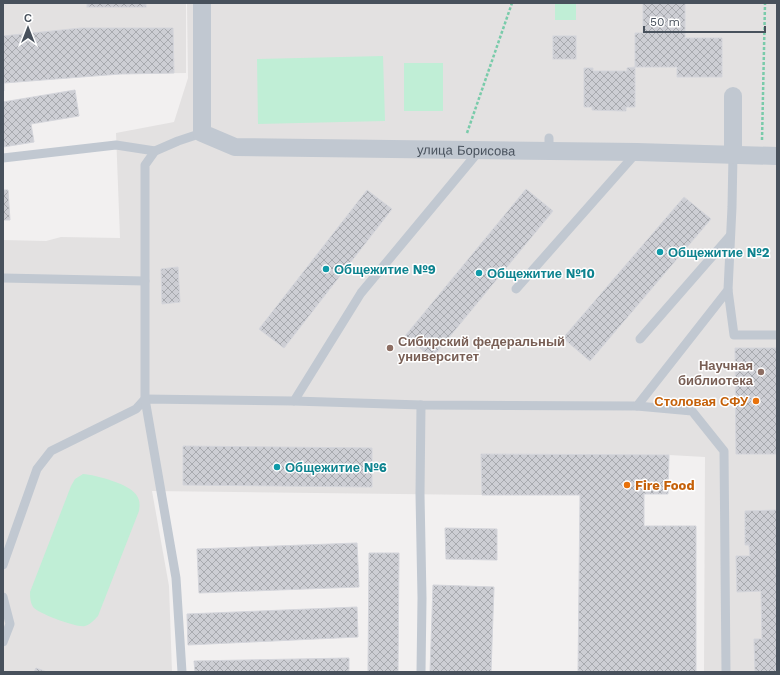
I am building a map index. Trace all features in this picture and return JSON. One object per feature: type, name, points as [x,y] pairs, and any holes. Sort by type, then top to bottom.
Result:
[{"type":"street","points":[[202,3],[202,133]]},
{"type":"street","points":[[733,96],[733,155]]},
{"type":"street","name":"улица Борисова","points":[[202,133],[235,147],[470,150],[549,145],[637,152],[777,156]]},
{"type":"lane","points":[[182,672],[176,578],[145,400],[144,165],[155,151],[202,133]]},
{"type":"lane","points":[[3,158],[116,145],[155,151]]},
{"type":"lane","points":[[294,401],[361,293],[470,150]]},
{"type":"lane","points":[[516,289],[637,152]]},
{"type":"lane","points":[[733,155],[728,290],[734,335],[777,335]]},
{"type":"lane","points":[[640,339],[730,236]]},
{"type":"lane","points":[[3,278],[145,280]]},
{"type":"lane","points":[[637,406],[728,290]]},
{"type":"lane","points":[[3,565],[37,469],[51,451],[136,409],[145,400],[294,401],[421,405],[637,406],[692,411],[724,451],[726,672]]},
{"type":"lane","points":[[421,405],[421,672]]},
{"type":"lane","points":[[3,597],[10,624],[3,642]]},
{"type":"path","points":[[470,150],[512,3]]},
{"type":"path","points":[[762,141],[765,4]]},
{"type":"shaded area","points":[[3,3],[186,3],[186,73],[120,74],[4,83],[3,91]]},
{"type":"shaded area","name":"Сибирский федеральный университет","points":[[187,3],[777,3],[777,672],[704,672],[705,457],[669,455],[481,454],[482,495],[152,491],[169,586],[172,672],[3,672],[3,240],[46,241],[61,237],[120,238],[116,133],[174,122],[188,78]]},
{"type":"green space","points":[[555,3],[576,3],[576,20],[555,20]]},
{"type":"green space","points":[[383,56],[385,121],[258,124],[257,59]]},
{"type":"green space","points":[[404,63],[443,63],[443,111],[404,111]]},
{"type":"green space","points":[[83,474],[104,478],[121,484],[137,496],[140,505],[98,616],[89,624],[81,626],[58,620],[37,610],[31,603],[30,592],[71,486],[75,479]]},
{"type":"building","points":[[87,3],[146,3],[146,7],[87,7]]},
{"type":"building","points":[[643,3],[685,3],[685,38],[722,38],[722,77],[677,77],[677,67],[635,67],[635,33],[643,33]]},
{"type":"building","points":[[81,28],[173,28],[174,73],[120,74],[4,83],[3,91],[3,36]]},
{"type":"building","points":[[553,36],[576,36],[576,59],[553,59]]},
{"type":"building","points":[[635,67],[635,107],[626,107],[626,111],[592,110],[592,107],[584,107],[584,68],[593,68],[593,71],[627,71],[627,68]]},
{"type":"building","points":[[75,90],[79,116],[31,124],[34,142],[3,147],[3,102]]},
{"type":"building","name":"Общежитие №10","points":[[526,189],[553,211],[432,358],[405,336]]},
{"type":"building","points":[[3,190],[8,190],[10,220],[3,220]]},
{"type":"building","name":"Общежитие №9","points":[[367,190],[392,209],[284,348],[259,329]]},
{"type":"building","name":"Общежитие №2","points":[[684,197],[711,219],[590,361],[563,338]]},
{"type":"building","points":[[178,267],[180,302],[162,304],[161,269]]},
{"type":"building","name":"Столовая СФУ","points":[[735,348],[777,348],[777,454],[736,454]]},
{"type":"building","name":"Общежитие №6","points":[[183,446],[372,448],[372,487],[183,485]]},
{"type":"building","points":[[481,454],[669,455],[668,494],[644,494],[644,526],[696,526],[696,672],[578,672],[580,495],[482,495]]},
{"type":"building","points":[[777,510],[777,672],[755,672],[754,639],[762,639],[761,591],[737,592],[736,556],[750,556],[749,545],[745,545],[745,511]]},
{"type":"building","points":[[445,528],[497,529],[497,560],[446,559]]},
{"type":"building","points":[[357,543],[359,587],[199,593],[197,549]]},
{"type":"building","points":[[369,553],[399,553],[398,672],[368,672]]},
{"type":"building","points":[[433,585],[494,587],[491,672],[430,672]]},
{"type":"building","points":[[357,607],[358,637],[188,645],[187,614]]},
{"type":"building","points":[[349,658],[349,672],[195,672],[194,661]]},
{"type":"building","points":[[36,668],[47,672],[34,672]]},
{"type":"place","name":"Общежитие №2","points":[[660,252]]},
{"type":"place","name":"Общежитие №9","points":[[326,269]]},
{"type":"place","name":"Общежитие №10","points":[[479,273]]},
{"type":"place","name":"Сибирский федеральный университет","points":[[390,348]]},
{"type":"place","name":"Научная библиотека","points":[[761,372]]},
{"type":"place","name":"Столовая СФУ","points":[[756,401]]},
{"type":"place","name":"Общежитие №6","points":[[277,467]]},
{"type":"place","name":"Fire Food","points":[[627,485]]}]
